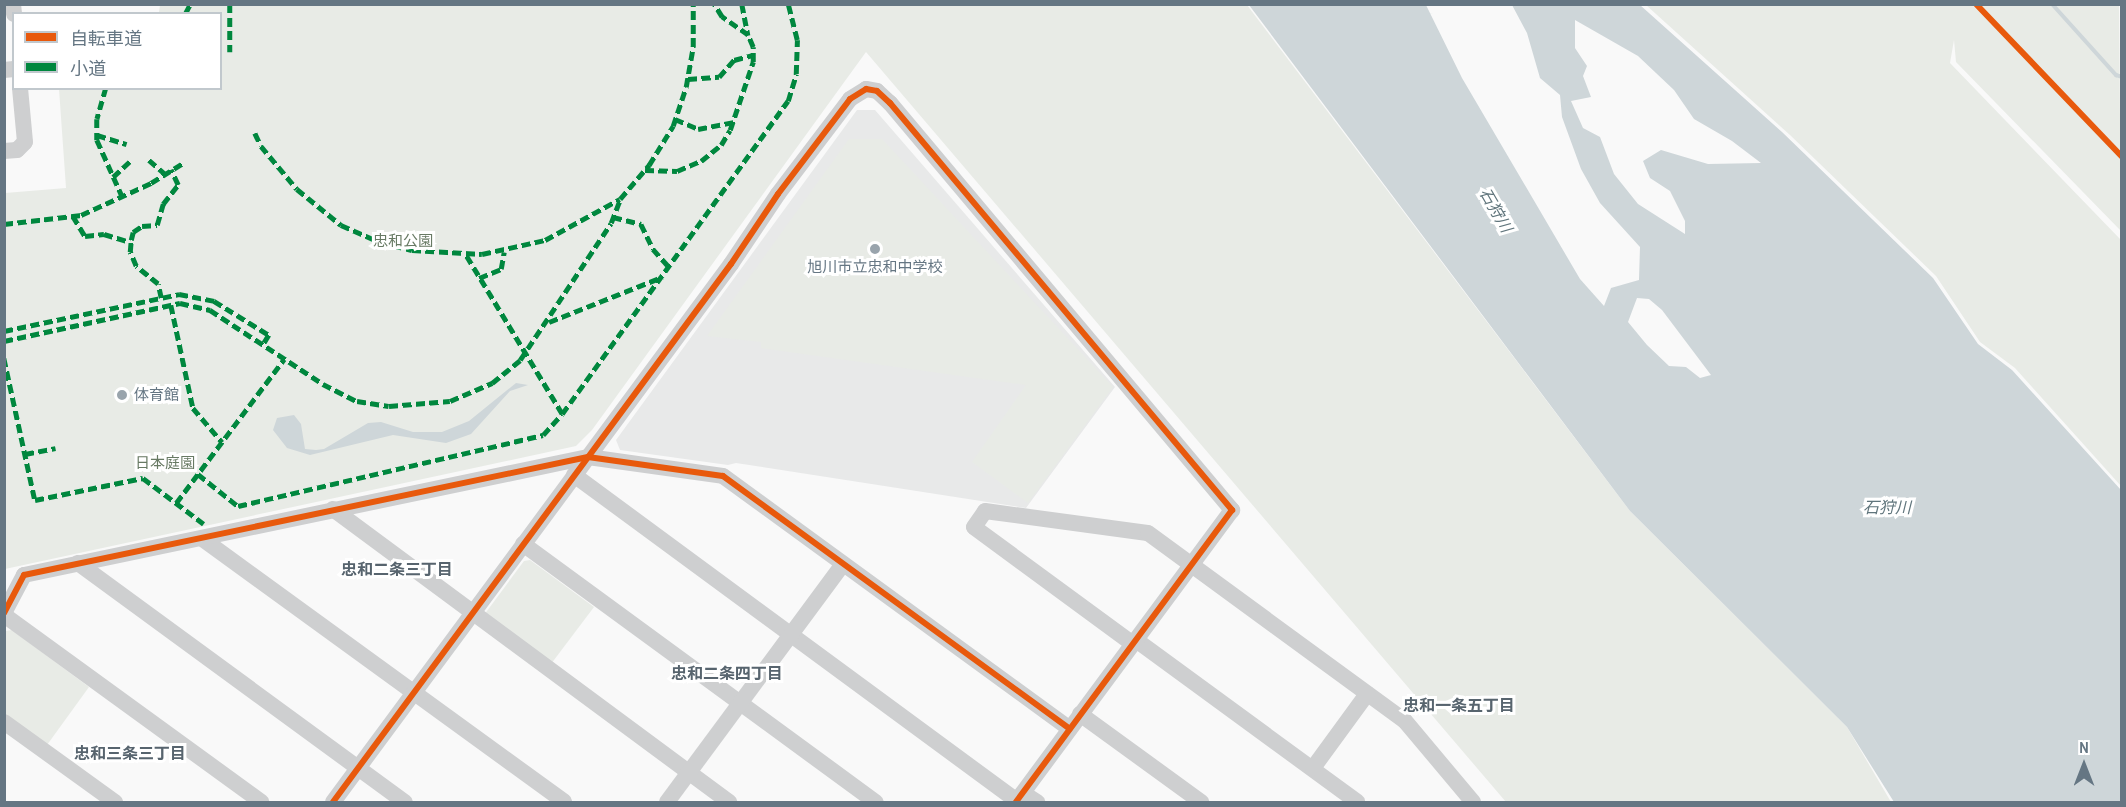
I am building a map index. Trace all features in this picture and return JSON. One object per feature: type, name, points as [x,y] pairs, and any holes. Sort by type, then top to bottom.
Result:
[{"type":"street","points":[[333,802],[828,128],[853,96],[870,89],[890,103],[1232,510],[1080,714],[1023,800],[574,475]]},
{"type":"street","points":[[4,151],[17,150],[25,142],[20,90]]},
{"type":"street","points":[[261,802],[4,614],[24,575],[204,540],[333,510],[588,457],[723,476],[1070,729]]},
{"type":"street","points":[[333,510],[729,802]]},
{"type":"street","points":[[1351,801],[1313,768],[974,527],[985,511],[1148,533],[1405,721],[1473,802]]},
{"type":"street","points":[[204,540],[564,802]]},
{"type":"street","points":[[524,544],[872,802]]},
{"type":"street","points":[[78,563],[405,802]]},
{"type":"street","points":[[667,802],[843,564]]},
{"type":"street","points":[[1313,768],[1367,694]]},
{"type":"street","points":[[1080,714],[1201,802]]},
{"type":"street","points":[[4,722],[115,802]]},
{"type":"shaded area","name":"旭川市立忠和中学校","points":[[857,110],[875,110],[1115,387],[1026,508],[736,463],[728,465],[620,450],[616,440]]},
{"type":"green space","points":[[160,5],[1247,5],[1630,511],[1847,727],[1891,802],[1506,802],[866,52],[592,430],[576,446],[5,569],[5,193],[66,188],[59,90],[222,90],[222,12],[159,12]]},
{"type":"green space","points":[[1646,5],[2119,5],[2121,231],[1956,62],[1954,40],[1950,63],[2121,240],[2121,486],[2015,368],[1980,342],[1936,276],[1790,135]]},
{"type":"green space","points":[[849,139],[882,139],[1113,387],[1028,503],[972,462],[1026,385],[761,348],[761,342],[707,336]]},
{"type":"green space","points":[[530,560],[594,607],[551,664],[484,615],[524,561]]},
{"type":"green space","points":[[12,630],[89,687],[47,745],[5,714],[5,631]]},
{"type":"water","name":"石狩川","points":[[1249,5],[1426,5],[1462,78],[1580,279],[1604,306],[1611,288],[1639,280],[1640,247],[1600,203],[1581,169],[1562,117],[1560,95],[1540,78],[1527,33],[1512,5],[1640,5],[1782,132],[1933,278],[1978,344],[2012,370],[2121,490],[2121,802],[1894,802],[1847,727],[1630,511]],"holes":[[[1575,20],[1638,56],[1674,90],[1694,119],[1732,141],[1761,163],[1708,164],[1661,150],[1643,161],[1650,178],[1670,191],[1685,221],[1685,234],[1638,204],[1614,174],[1600,137],[1583,128],[1571,101],[1591,97],[1583,76],[1587,66],[1575,48]],[[1637,298],[1649,299],[1662,310],[1711,375],[1700,378],[1686,367],[1669,366],[1647,345],[1628,322]]]},
{"type":"water","points":[[516,383],[528,385],[510,391],[471,434],[446,443],[393,435],[310,455],[287,448],[273,430],[277,418],[294,415],[301,424],[305,449],[316,450],[324,449],[368,423],[381,422],[413,432],[442,432],[469,421]]},
{"type":"waterway","points":[[2052,4],[2116,75],[2122,77]]},
{"type":"marked path","points":[[186,12],[190,4]]},
{"type":"marked path","points":[[230,4],[230,52]]},
{"type":"marked path","points":[[255,133],[261,146],[297,189],[341,225],[380,242],[412,250],[482,254],[545,240],[620,199],[649,165],[673,126],[686,87],[693,47],[693,4]]},
{"type":"marked path","points":[[645,170],[677,171],[701,161],[721,145],[730,130],[753,62],[753,47],[748,35],[722,17],[714,4]]},
{"type":"marked path","points":[[742,4],[748,35]]},
{"type":"marked path","points":[[562,414],[788,101],[796,74],[797,40],[788,4]]},
{"type":"marked path","points":[[688,79],[719,77],[734,60],[753,55]]},
{"type":"marked path","points":[[105,90],[97,119],[97,140],[122,196]]},
{"type":"marked path","points":[[675,119],[698,129],[733,122]]},
{"type":"marked path","points":[[97,135],[127,144]]},
{"type":"marked path","points":[[149,160],[165,174]]},
{"type":"marked path","points":[[113,177],[130,161]]},
{"type":"marked path","points":[[4,224],[81,215],[151,183],[183,163]]},
{"type":"marked path","points":[[161,298],[158,284],[136,266],[130,252],[133,232],[142,226],[157,225],[163,204],[178,185],[171,170]]},
{"type":"marked path","points":[[4,341],[180,303],[210,310],[323,384],[357,401],[389,406],[450,401],[492,383],[520,360],[611,223],[620,199]]},
{"type":"marked path","points":[[73,216],[85,236],[104,234],[130,242]]},
{"type":"marked path","points":[[613,217],[641,224],[653,249],[669,267]]},
{"type":"marked path","points":[[479,278],[501,269],[504,252]]},
{"type":"marked path","points":[[198,474],[238,506],[543,435],[562,414],[465,254]]},
{"type":"marked path","points":[[549,322],[662,277]]},
{"type":"marked path","points":[[4,331],[179,294],[214,301],[269,335],[263,345]]},
{"type":"marked path","points":[[171,305],[193,408],[222,442]]},
{"type":"marked path","points":[[4,358],[35,500],[143,478],[204,524]]},
{"type":"marked path","points":[[176,503],[284,359]]},
{"type":"marked path","points":[[25,454],[55,448]]},
{"type":"cycle path","points":[[1976,4],[2122,157]]},
{"type":"cycle path","points":[[333,802],[731,264],[778,194],[850,99],[866,89],[877,91],[890,103],[1232,510],[1016,802]]},
{"type":"cycle path","points":[[4,613],[24,575],[588,457],[723,476],[1070,729]]},
{"type":"place","name":"旭川市立忠和中学校","points":[[875,249]]},
{"type":"place","name":"体育館","points":[[122,395]]},
{"type":"district","name":"忠和二条三丁目","points":[[397,569]]},
{"type":"district","name":"忠和二条四丁目","points":[[727,673]]},
{"type":"district","name":"忠和一条五丁目","points":[[1459,705]]},
{"type":"district","name":"忠和三条三丁目","points":[[130,753]]},
{"type":"park label","name":"忠和公園","points":[[403,241]]},
{"type":"park label","name":"日本庭園","points":[[165,463]]}]
